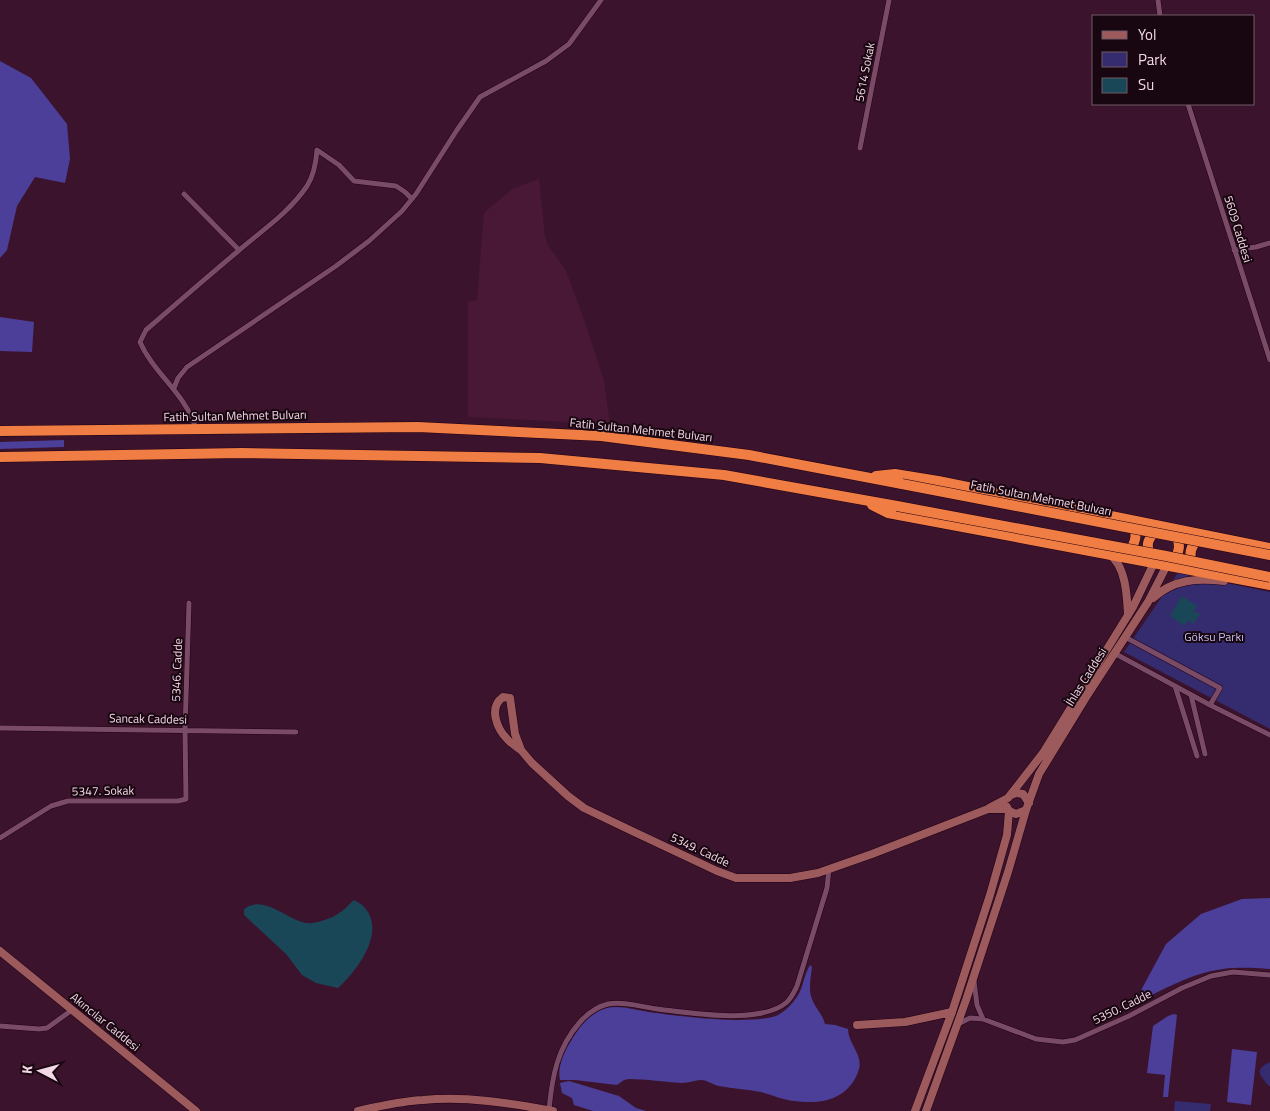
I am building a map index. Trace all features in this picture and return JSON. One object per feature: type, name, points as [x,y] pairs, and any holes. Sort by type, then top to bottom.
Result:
[{"type":"highway","name":"Fatih Sultan Mehmet Bulvarı","points":[[0,432],[418,427],[601,436],[749,454],[1270,555]]},
{"type":"highway","points":[[0,457],[242,453],[540,458],[724,475],[1166,556],[1270,577]]},
{"type":"highway","points":[[866,477],[895,474],[921,478],[1270,548]]},
{"type":"highway","points":[[861,500],[888,513],[1270,585]]},
{"type":"highway","points":[[1114,555],[1130,550],[1135,541],[1135,529],[1128,519]]},
{"type":"highway","points":[[1154,563],[1147,545],[1151,535],[1162,527]]},
{"type":"highway","points":[[1167,565],[1180,550],[1175,529]]},
{"type":"highway","points":[[1198,571],[1191,562],[1190,550],[1196,540],[1206,535]]},
{"type":"main road","points":[[1114,555],[1127,599],[1128,615]]},
{"type":"main road","name":"İhlas Caddesi","points":[[1009,797],[1043,752],[1128,615],[1154,563]]},
{"type":"main road","name":"İhlas Caddesi","points":[[926,1111],[973,978],[1027,807],[1043,768],[1148,602],[1167,565]]},
{"type":"main road","points":[[1148,602],[1164,588],[1192,580],[1204,579],[1270,585]]},
{"type":"main road","name":"5349. Cadde","points":[[521,750],[515,734],[510,698],[503,697],[498,701],[495,708],[497,723],[508,740],[521,750],[541,772],[568,796],[584,808],[725,875],[736,878],[790,878],[806,876],[872,854],[988,809],[1009,810]]},
{"type":"main road","points":[[988,809],[1009,797],[1020,793],[1025,796],[1027,807],[1016,814],[1009,810],[1006,805],[1009,797]]},
{"type":"main road","points":[[914,1111],[952,1012],[1001,860],[1007,835],[1009,810]]},
{"type":"main road","name":"Akıncılar Caddesi","points":[[0,951],[196,1111]]},
{"type":"main road","points":[[857,1025],[905,1022],[952,1012]]},
{"type":"main road","points":[[358,1111],[423,1100],[469,1100],[504,1102],[551,1111]]},
{"type":"street","points":[[174,388],[178,378],[188,367],[336,266],[369,241],[402,212],[412,200],[480,97],[546,60],[569,44],[601,0]]},
{"type":"street","name":"5614 Sokak","points":[[860,148],[889,0]]},
{"type":"street","points":[[1158,0],[1160,15]]},
{"type":"street","name":"5609 Caddesi","points":[[1188,105],[1270,360]]},
{"type":"street","points":[[197,429],[193,416],[174,388],[144,352],[140,342],[146,330],[239,250],[267,230],[296,200],[312,177],[316,167],[317,150],[339,165],[354,181],[396,186],[412,200]]},
{"type":"street","points":[[184,194],[239,250]]},
{"type":"street","points":[[1234,250],[1270,243]]},
{"type":"street","name":"5346. Cadde","points":[[186,798],[185,730],[189,603]]},
{"type":"street","points":[[1125,637],[1220,688],[1210,705]]},
{"type":"street","points":[[1114,653],[1190,695],[1270,735]]},
{"type":"street","points":[[1175,686],[1197,756]]},
{"type":"street","points":[[1190,695],[1205,754]]},
{"type":"street","name":"Sancak Caddesi","points":[[0,728],[296,732]]},
{"type":"street","name":"5347. Sokak","points":[[0,838],[51,806],[68,801],[178,801],[186,798]]},
{"type":"street","points":[[551,1111],[551,1082],[562,1046],[572,1030],[585,1016],[600,1006],[622,1004],[696,1013],[746,1016],[774,1010],[788,1002],[797,986],[827,888],[829,869]]},
{"type":"street","name":"5350. Cadde","points":[[983,1019],[1036,1039],[1050,1042],[1069,1041],[1091,1034],[1182,988],[1211,976],[1233,972],[1270,975]]},
{"type":"street","points":[[957,1026],[970,1018],[983,1019],[977,1005],[973,978]]},
{"type":"street","points":[[0,1026],[47,1028],[72,1010]]},
{"type":"shaded area","points":[[0,61],[31,78],[67,124],[70,159],[65,183],[35,177],[17,206],[7,250],[0,258]]},
{"type":"shaded area","points":[[539,179],[545,237],[548,245],[566,271],[585,322],[604,381],[610,424],[468,417],[468,302],[477,300],[484,213],[512,189]]},
{"type":"shaded area","points":[[0,317],[34,322],[32,352],[0,351]]},
{"type":"shaded area","points":[[64,440],[64,447],[0,449],[0,442]]},
{"type":"shaded area","points":[[1270,898],[1270,969],[1235,968],[1211,971],[1177,983],[1133,1005],[1166,944],[1201,914],[1242,899]]},
{"type":"shaded area","points":[[810,965],[812,967],[810,991],[813,1002],[825,1024],[848,1029],[860,1064],[855,1079],[849,1087],[834,1098],[824,1101],[804,1102],[782,1099],[761,1092],[719,1086],[701,1080],[682,1083],[629,1079],[617,1085],[560,1080],[560,1065],[568,1045],[586,1021],[601,1010],[618,1007],[696,1018],[752,1020],[767,1018],[778,1015],[794,1001],[802,988]]},
{"type":"shaded area","points":[[1174,1014],[1177,1015],[1168,1097],[1163,1097],[1165,1075],[1147,1073],[1153,1026]]},
{"type":"shaded area","points":[[1232,1049],[1257,1052],[1251,1105],[1227,1102]]},
{"type":"shaded area","points":[[569,1081],[619,1096],[636,1108],[646,1111],[593,1111],[574,1105],[572,1098],[562,1093],[560,1083]]},
{"type":"green space","name":"Göksu Parkı","points":[[1178,573],[1270,592],[1270,729],[1124,652]]},
{"type":"green space","points":[[1270,1062],[1269,1086],[1260,1074],[1260,1070]]},
{"type":"green space","points":[[1175,1101],[1211,1104],[1210,1111],[1174,1111]]},
{"type":"water","points":[[1182,596],[1197,606],[1194,611],[1200,614],[1193,624],[1188,620],[1184,626],[1170,616]]},
{"type":"water","points":[[354,900],[363,906],[370,917],[372,927],[371,939],[361,961],[346,981],[338,988],[316,983],[302,975],[286,954],[244,915],[244,909],[251,905],[259,904],[275,909],[299,921],[314,923],[336,915]]}]
